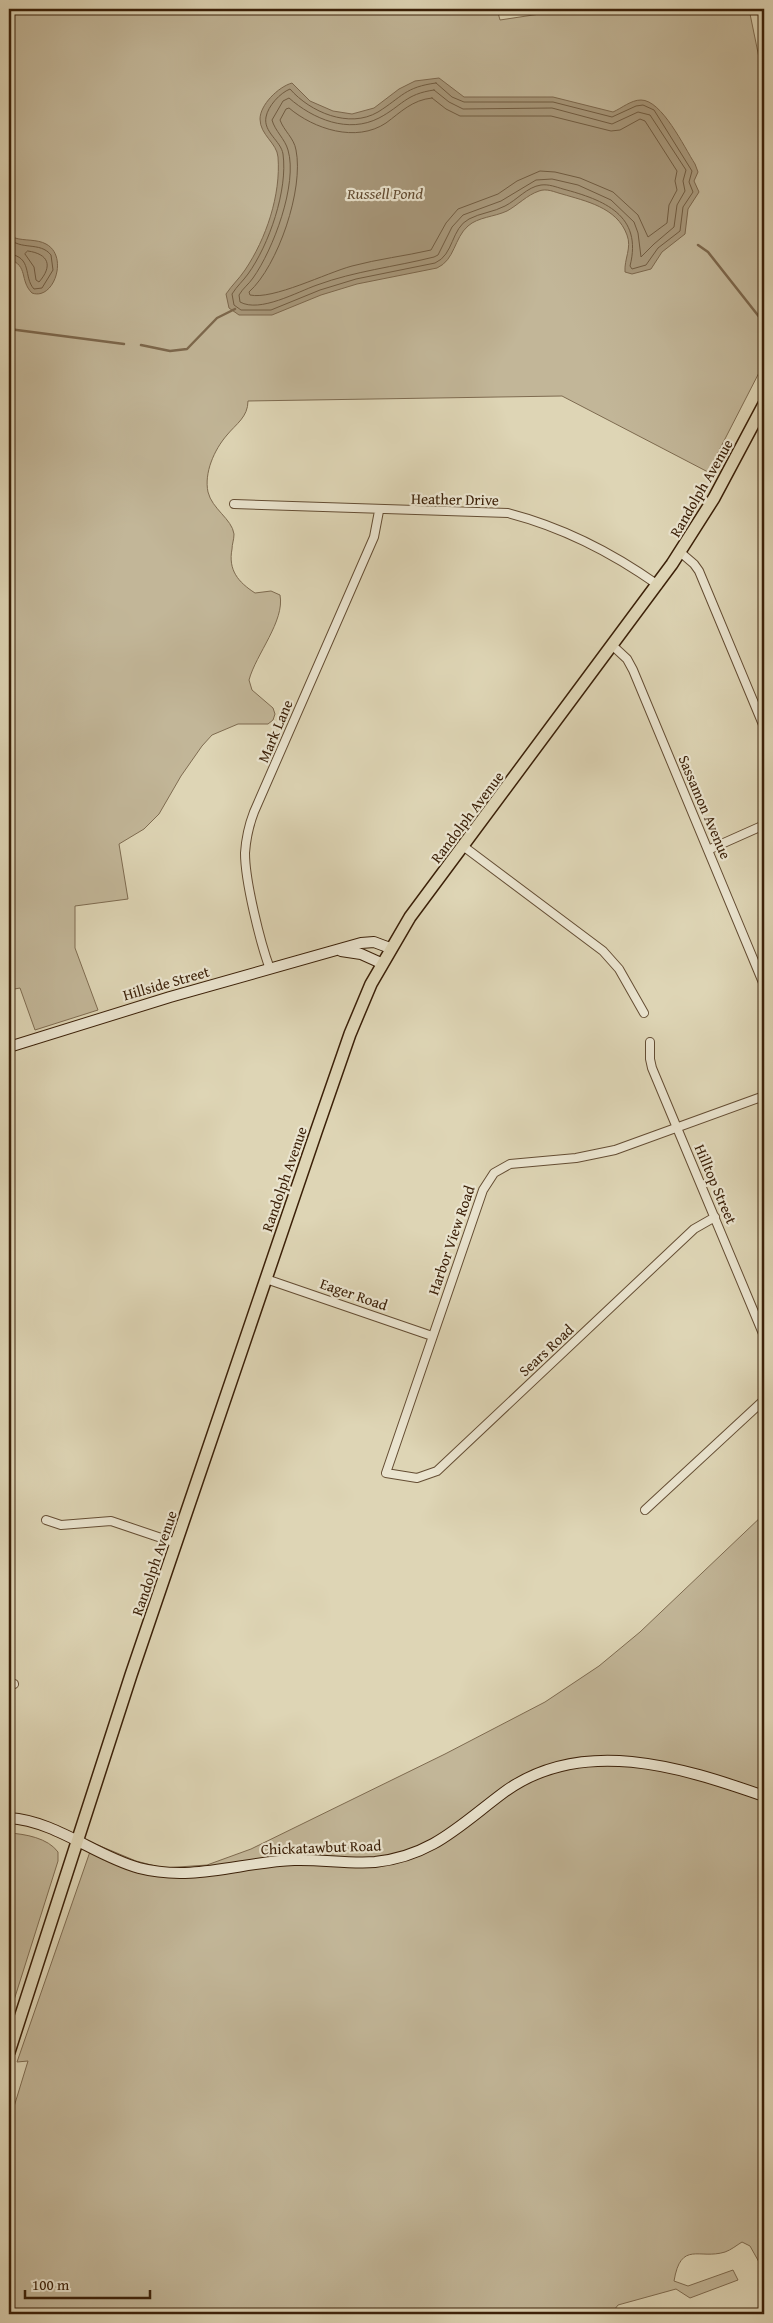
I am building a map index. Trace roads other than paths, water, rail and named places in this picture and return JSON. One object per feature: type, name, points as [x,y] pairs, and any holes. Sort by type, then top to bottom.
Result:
[{"type":"main road","name":"Randolph Avenue","points":[[9,2052],[76,1840],[266,1279],[350,1034],[381,963],[463,846],[658,585],[726,478],[764,404]]},
{"type":"main road","name":"Hillside Street","points":[[9,1047],[170,997],[332,951],[368,942],[390,948]]},
{"type":"main road","name":"Hillside Street","points":[[332,951],[356,953],[381,963]]},
{"type":"main road","name":"Chickatawbut Road","points":[[9,1818],[32,1823],[129,1864],[179,1874],[295,1860],[358,1862],[386,1860],[415,1852],[444,1839],[522,1781],[563,1765],[599,1760],[628,1760],[659,1765],[764,1796]]},
{"type":"street","name":"Heather Drive","points":[[234,504],[379,510],[490,511],[516,516],[607,552],[658,585]]},
{"type":"street","name":"Mark Lane","points":[[270,970],[246,862],[249,827],[374,537],[379,510]]},
{"type":"street","points":[[680,552],[699,571],[764,728]]},
{"type":"street","name":"Sassamon Avenue","points":[[613,646],[630,664],[764,985]]},
{"type":"street","points":[[708,850],[764,826]]},
{"type":"street","points":[[463,846],[603,951],[619,969],[644,1013]]},
{"type":"street","name":"Hilltop Street","points":[[650,1042],[651,1064],[764,1336]]},
{"type":"street","name":"Harbor View Road","points":[[386,1473],[483,1190],[494,1173],[513,1163],[576,1158],[610,1152],[764,1096]]},
{"type":"street","name":"Sears Road","points":[[386,1473],[417,1478],[437,1471],[694,1229],[715,1217]]},
{"type":"street","name":"Eager Road","points":[[266,1279],[432,1336]]},
{"type":"street","points":[[646,1510],[764,1400]]},
{"type":"street","points":[[46,1520],[61,1525],[111,1521],[176,1543]]},
{"type":"water","name":"Russell Pond","points":[[439,78],[464,97],[553,97],[613,112],[634,101],[649,102],[657,108],[672,126],[698,172],[694,181],[699,192],[688,209],[685,234],[662,252],[651,269],[632,274],[625,272],[628,240],[622,225],[616,218],[590,203],[542,190],[530,195],[507,211],[472,223],[463,231],[447,260],[437,268],[357,284],[321,295],[272,315],[239,315],[229,308],[226,294],[253,258],[271,216],[277,186],[277,152],[263,130],[260,119],[263,108],[271,97],[281,88],[292,83],[310,101],[333,111],[352,114],[374,108],[399,89],[415,81]]},
{"type":"water","points":[[9,229],[15,238],[46,244],[53,250],[57,258],[56,276],[47,290],[40,294],[32,293],[28,288],[22,269],[9,259]]},
{"type":"waterway","points":[[698,245],[708,252],[764,323]]},
{"type":"waterway","points":[[141,345],[170,351],[187,349],[217,318],[235,309]]},
{"type":"waterway","points":[[9,329],[124,344]]}]
